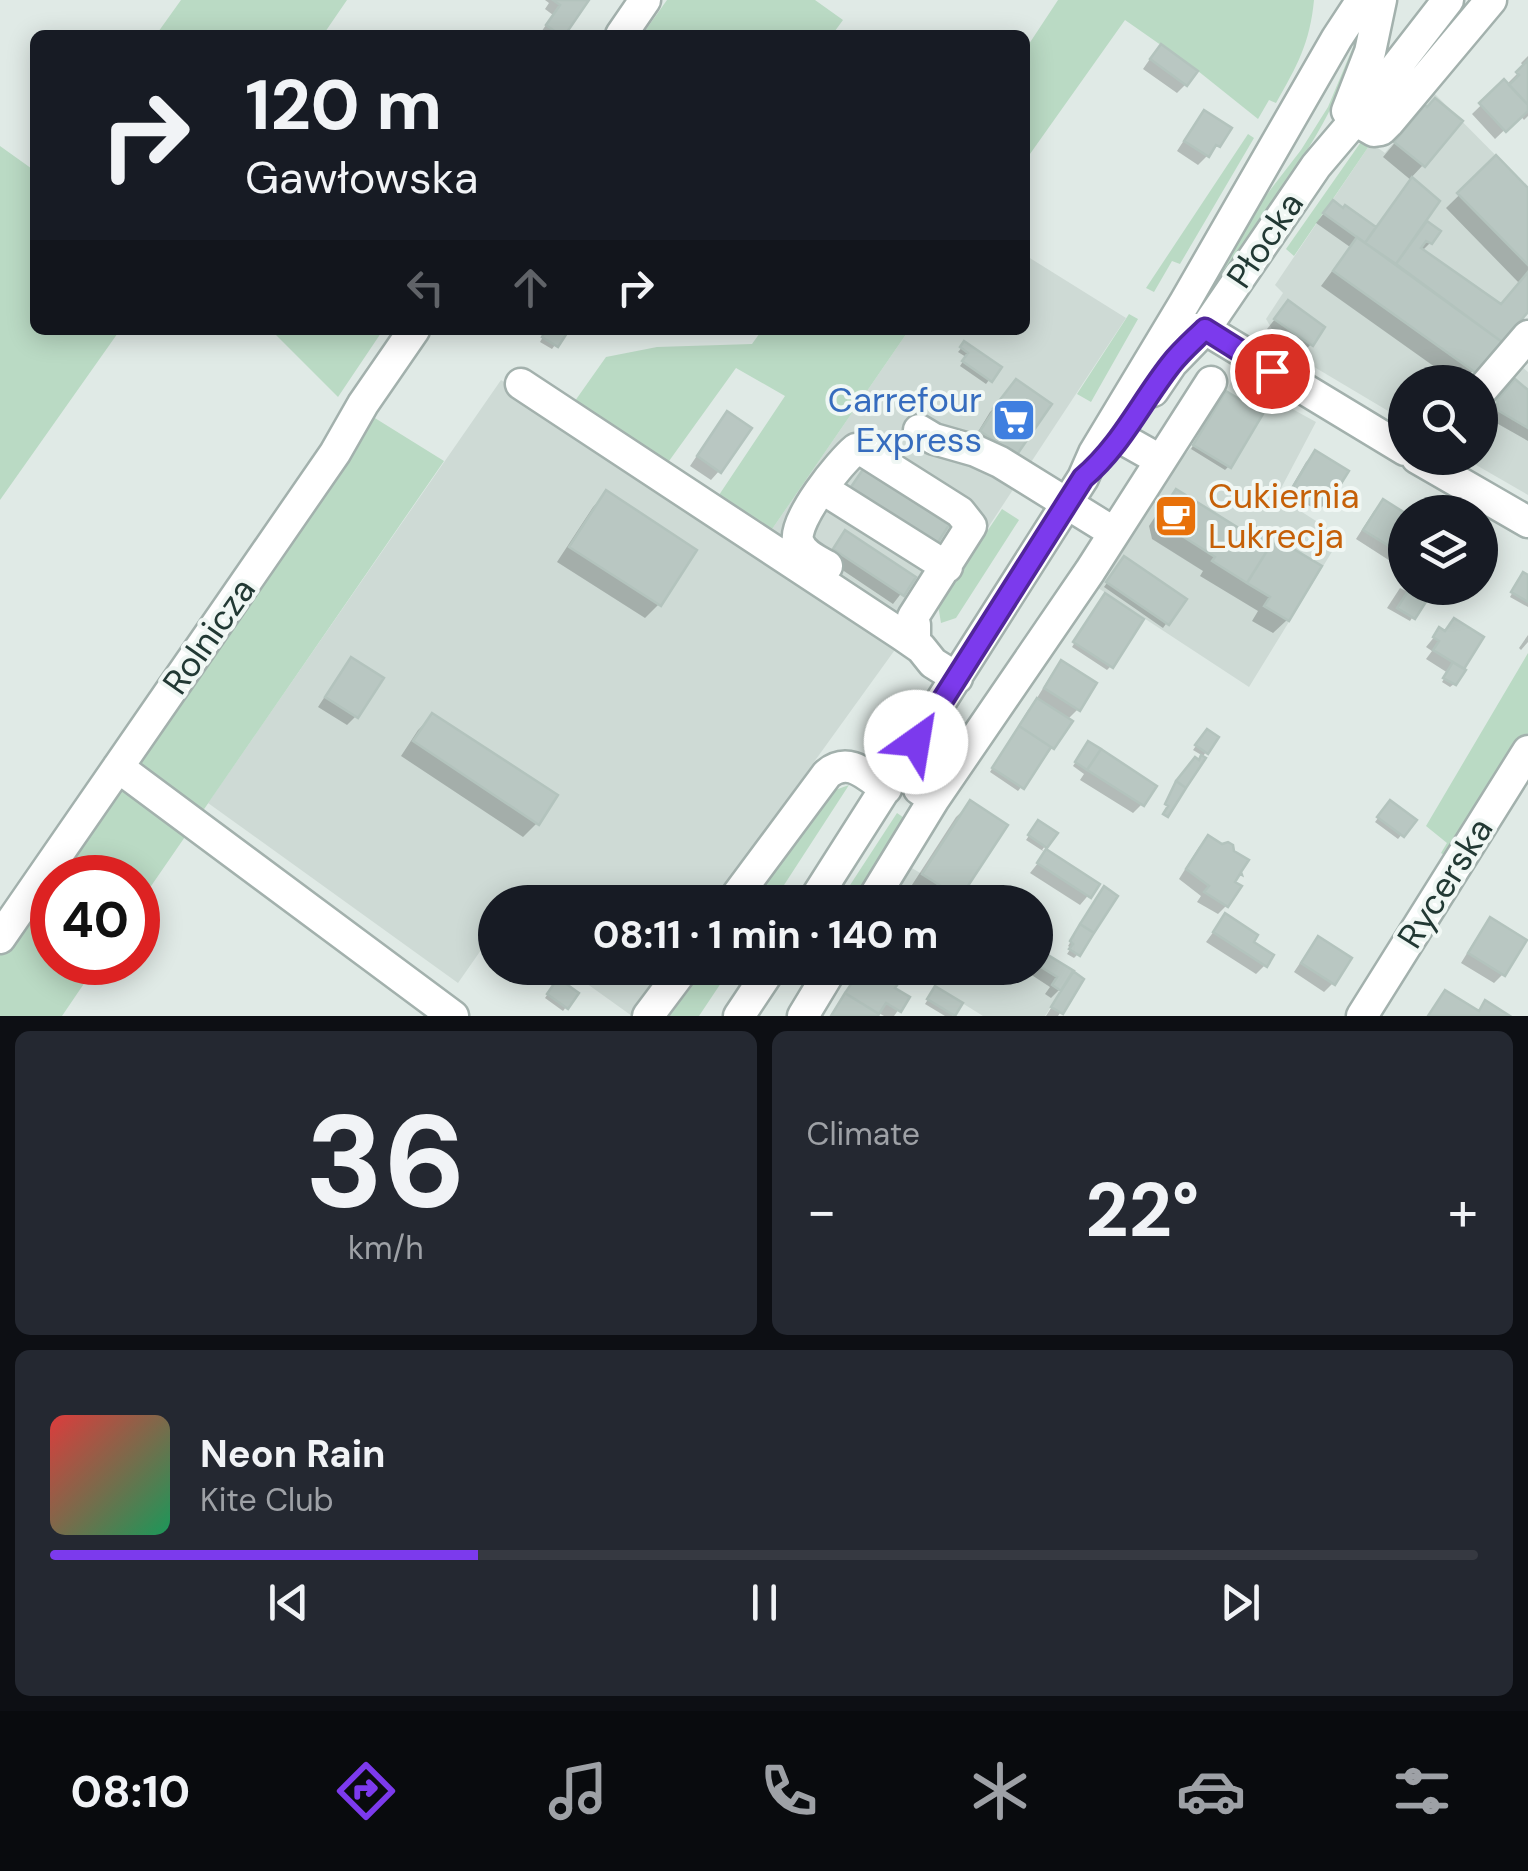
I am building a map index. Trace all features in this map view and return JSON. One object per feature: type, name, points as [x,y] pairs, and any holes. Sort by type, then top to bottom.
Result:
[{"type":"street","points":[[624,30],[645,0]]},
{"type":"street","points":[[1337,38],[1349,0]]},
{"type":"street","name":"Płocka","points":[[824,885],[1083,478],[1094,453],[1362,0]]},
{"type":"street","points":[[1316,166],[1364,71],[1381,0]]},
{"type":"street","name":"Płocka","points":[[1083,478],[1103,461],[1172,362],[1205,329],[1316,166],[1448,0]]},
{"type":"street","points":[[1355,120],[1374,131],[1388,124],[1491,0]]},
{"type":"street","points":[[1205,329],[1202,288],[1212,255]]},
{"type":"street","points":[[1156,351],[1175,334],[1205,329],[1388,439]]},
{"type":"street","name":"Rolnicza","points":[[0,938],[336,453],[363,404],[411,335]]},
{"type":"street","points":[[1498,371],[1528,336]]},
{"type":"street","points":[[881,885],[1210,382]]},
{"type":"street","points":[[521,384],[914,631]]},
{"type":"street","points":[[918,430],[1000,462],[1113,532]]},
{"type":"street","points":[[1121,438],[1160,460]]},
{"type":"street","points":[[914,631],[946,566],[972,526],[960,512],[856,449],[802,520],[798,533],[804,552],[914,631],[933,663],[956,678]]},
{"type":"street","points":[[1449,475],[1528,522]]},
{"type":"street","points":[[823,489],[946,566]]},
{"type":"street","name":"Rycerska","points":[[1362,1016],[1528,751]]},
{"type":"street","points":[[745,885],[836,766],[848,765],[934,799]]},
{"type":"street","points":[[118,767],[454,1016]]},
{"type":"street","points":[[648,1016],[671,985]]},
{"type":"street","points":[[739,1016],[760,985]]},
{"type":"street","points":[[803,1016],[822,985]]},
{"type":"shaded area","points":[[1433,92],[1528,188],[1528,312],[1483,365],[1388,365],[1388,411],[1284,349],[1266,319],[1283,293],[1275,285],[1371,143],[1385,153]]},
{"type":"shaded area","points":[[1030,258],[1126,318],[918,634],[766,538],[906,335],[1030,335]]},
{"type":"shaded area","points":[[1518,363],[1528,372],[1528,495],[1493,475],[1498,475],[1498,387]]},
{"type":"shaded area","points":[[1234,377],[1316,422],[1277,496],[1341,537],[1249,687],[1092,584],[1152,495],[1193,445]]},
{"type":"shaded area","points":[[501,380],[902,640],[725,885],[478,885],[478,954],[458,983],[208,803]]},
{"type":"shaded area","points":[[910,867],[939,885],[899,885]]},
{"type":"shaded area","points":[[1053,958],[1074,971],[1045,1016],[983,1016],[933,985],[1053,985]]},
{"type":"shaded area","points":[[589,985],[655,985],[632,1016]]},
{"type":"green space","points":[[181,0],[347,0],[326,30],[160,30]]},
{"type":"green space","points":[[667,0],[815,0],[843,20],[836,30],[646,30]]},
{"type":"green space","points":[[1058,0],[1314,0],[1306,42],[1296,65],[1276,103],[1269,100],[1258,119],[1125,20],[1030,154],[1030,42]]},
{"type":"green space","points":[[1360,34],[1342,85],[1317,134],[1238,257],[1216,284],[1213,282],[1248,219],[1301,150],[1328,107]]},
{"type":"green space","points":[[1248,134],[1254,138],[1180,264],[1172,261],[1154,292],[1146,288]]},
{"type":"green space","points":[[1363,139],[1371,143],[1294,256],[1286,249]]},
{"type":"green space","points":[[0,146],[30,167],[30,335],[116,335],[0,500]]},
{"type":"green space","points":[[1129,314],[1138,319],[1091,402],[1077,394]]},
{"type":"green space","points":[[276,335],[380,335],[338,397]]},
{"type":"green space","points":[[758,335],[906,335],[766,538],[713,504],[785,396],[736,368],[664,468],[570,408],[606,357],[657,347],[752,344]]},
{"type":"green space","points":[[370,415],[444,461],[160,873],[160,855],[67,855]]},
{"type":"green space","points":[[1002,509],[1019,520],[956,618],[941,623],[938,605]]},
{"type":"green space","points":[[1528,653],[1528,733],[1450,859],[1441,853],[1447,843],[1426,826]]},
{"type":"green space","points":[[849,785],[784,885],[763,885],[827,793]]},
{"type":"green space","points":[[897,813],[910,822],[871,885],[850,885]]},
{"type":"green space","points":[[30,909],[30,985],[83,985],[62,1016],[0,1016],[0,953]]},
{"type":"green space","points":[[693,985],[720,985],[699,1016],[669,1016]]},
{"type":"building","points":[[553,0],[589,0],[568,30],[553,30],[546,25],[560,5]]},
{"type":"building","points":[[1161,44],[1198,71],[1187,86],[1150,59]]},
{"type":"building","points":[[1528,60],[1528,105],[1509,85]]},
{"type":"building","points":[[1504,79],[1528,105],[1528,111],[1506,132],[1479,103]]},
{"type":"building","points":[[1435,98],[1463,121],[1425,167],[1394,142]]},
{"type":"building","points":[[1204,110],[1232,128],[1209,157],[1184,141]]},
{"type":"building","points":[[1496,155],[1528,188],[1528,265],[1457,193]]},
{"type":"building","points":[[1412,177],[1440,201],[1396,264],[1365,243]]},
{"type":"building","points":[[1333,200],[1376,227],[1365,243],[1323,213]]},
{"type":"building","points":[[1427,221],[1441,231],[1432,244],[1426,241],[1421,248],[1501,304],[1528,272],[1528,312],[1502,342],[1396,264]]},
{"type":"building","points":[[1357,237],[1502,342],[1483,365],[1465,365],[1333,271]]},
{"type":"building","points":[[1288,300],[1325,327],[1313,346],[1274,319]]},
{"type":"building","points":[[543,335],[566,335],[558,347]]},
{"type":"building","points":[[964,341],[1002,367],[992,382],[962,361],[968,353],[960,347]]},
{"type":"building","name":"Carrefour Express","points":[[1016,379],[1052,404],[1016,456],[980,431]]},
{"type":"building","points":[[1515,379],[1528,390],[1528,428],[1499,411],[1498,399]]},
{"type":"building","points":[[1226,391],[1263,414],[1231,468],[1193,445]]},
{"type":"building","points":[[727,411],[752,428],[721,473],[697,456]]},
{"type":"building","points":[[1315,450],[1349,471],[1329,503],[1317,496],[1312,504],[1304,499],[1301,504],[1288,495]]},
{"type":"building","points":[[864,468],[949,525],[937,544],[851,487]]},
{"type":"building","points":[[1176,489],[1250,535],[1247,539],[1267,551],[1247,583],[1165,525],[1162,510]]},
{"type":"building","points":[[606,490],[697,550],[661,606],[569,547]]},
{"type":"building","points":[[1383,499],[1388,502],[1388,545],[1363,530]]},
{"type":"building","points":[[1255,526],[1322,566],[1289,621],[1264,606],[1270,597],[1247,583],[1267,551],[1247,539]]},
{"type":"building","points":[[845,530],[916,577],[904,596],[833,549]]},
{"type":"building","points":[[1124,556],[1187,599],[1169,625],[1106,582]]},
{"type":"building","points":[[1523,572],[1528,575],[1528,602],[1511,592]]},
{"type":"building","points":[[1105,593],[1144,619],[1113,668],[1073,642]]},
{"type":"building","points":[[1399,605],[1424,605],[1415,619],[1397,608]]},
{"type":"building","points":[[1454,618],[1484,637],[1464,669],[1433,650],[1439,641],[1433,637],[1439,627],[1445,631]]},
{"type":"building","points":[[351,657],[384,678],[358,718],[325,697]]},
{"type":"building","points":[[1061,660],[1097,683],[1080,711],[1044,688]]},
{"type":"building","points":[[1453,662],[1466,670],[1456,685],[1443,678]]},
{"type":"building","points":[[1037,698],[1073,721],[1054,749],[1019,726]]},
{"type":"building","points":[[432,713],[558,795],[539,825],[413,741]]},
{"type":"building","points":[[1019,726],[1051,747],[1024,789],[992,768]]},
{"type":"building","points":[[1207,729],[1219,737],[1208,754],[1195,745]]},
{"type":"building","points":[[1088,741],[1101,749],[1087,770],[1075,762]]},
{"type":"building","points":[[1101,749],[1157,786],[1144,806],[1087,770]]},
{"type":"building","points":[[1201,755],[1206,758],[1186,788],[1176,781]]},
{"type":"building","points":[[1176,781],[1186,788],[1168,817],[1163,814],[1168,806],[1165,804]]},
{"type":"building","points":[[970,800],[1008,825],[969,885],[939,885],[922,874]]},
{"type":"building","points":[[1390,800],[1417,820],[1404,837],[1377,817]]},
{"type":"building","points":[[1038,820],[1058,833],[1047,848],[1028,835]]},
{"type":"building","points":[[1208,835],[1222,844],[1233,845],[1234,851],[1249,860],[1235,882],[1242,886],[1228,907],[1204,892],[1209,886],[1186,869]]},
{"type":"building","points":[[1046,849],[1100,884],[1091,898],[1037,863]]},
{"type":"building","points":[[1104,886],[1118,896],[1094,933],[1080,924]]},
{"type":"building","points":[[1225,913],[1258,935],[1254,942],[1274,955],[1267,967],[1213,932]]},
{"type":"building","points":[[1490,917],[1527,940],[1505,976],[1468,953]]},
{"type":"building","points":[[1080,924],[1094,933],[1080,956],[1069,949]]},
{"type":"building","points":[[1318,936],[1352,958],[1335,985],[1301,963]]},
{"type":"building","points":[[1053,958],[1074,971],[1061,991],[1052,985],[1057,977],[1053,975]]},
{"type":"building","points":[[1073,971],[1084,979],[1063,1014],[1051,1007]]},
{"type":"building","points":[[553,985],[568,985],[579,993],[568,1009],[547,994]]},
{"type":"building","points":[[850,985],[897,985],[895,988],[910,997],[901,1012],[886,1003],[879,1014],[845,993]]},
{"type":"building","points":[[935,986],[963,1003],[955,1016],[927,999]]},
{"type":"building","points":[[1445,990],[1479,1011],[1485,1000],[1510,1016],[1428,1016]]},
{"type":"building","points":[[845,993],[879,1014],[878,1016],[831,1016]]},
{"type":"place","name":"Carrefour Express","points":[[1014,420]]},
{"type":"place","name":"Cukiernia Lukrecja","points":[[1176,516]]},
{"type":"route","points":[[916,742],[1083,478],[1121,438],[1172,362],[1205,329],[1272,371]]}]
